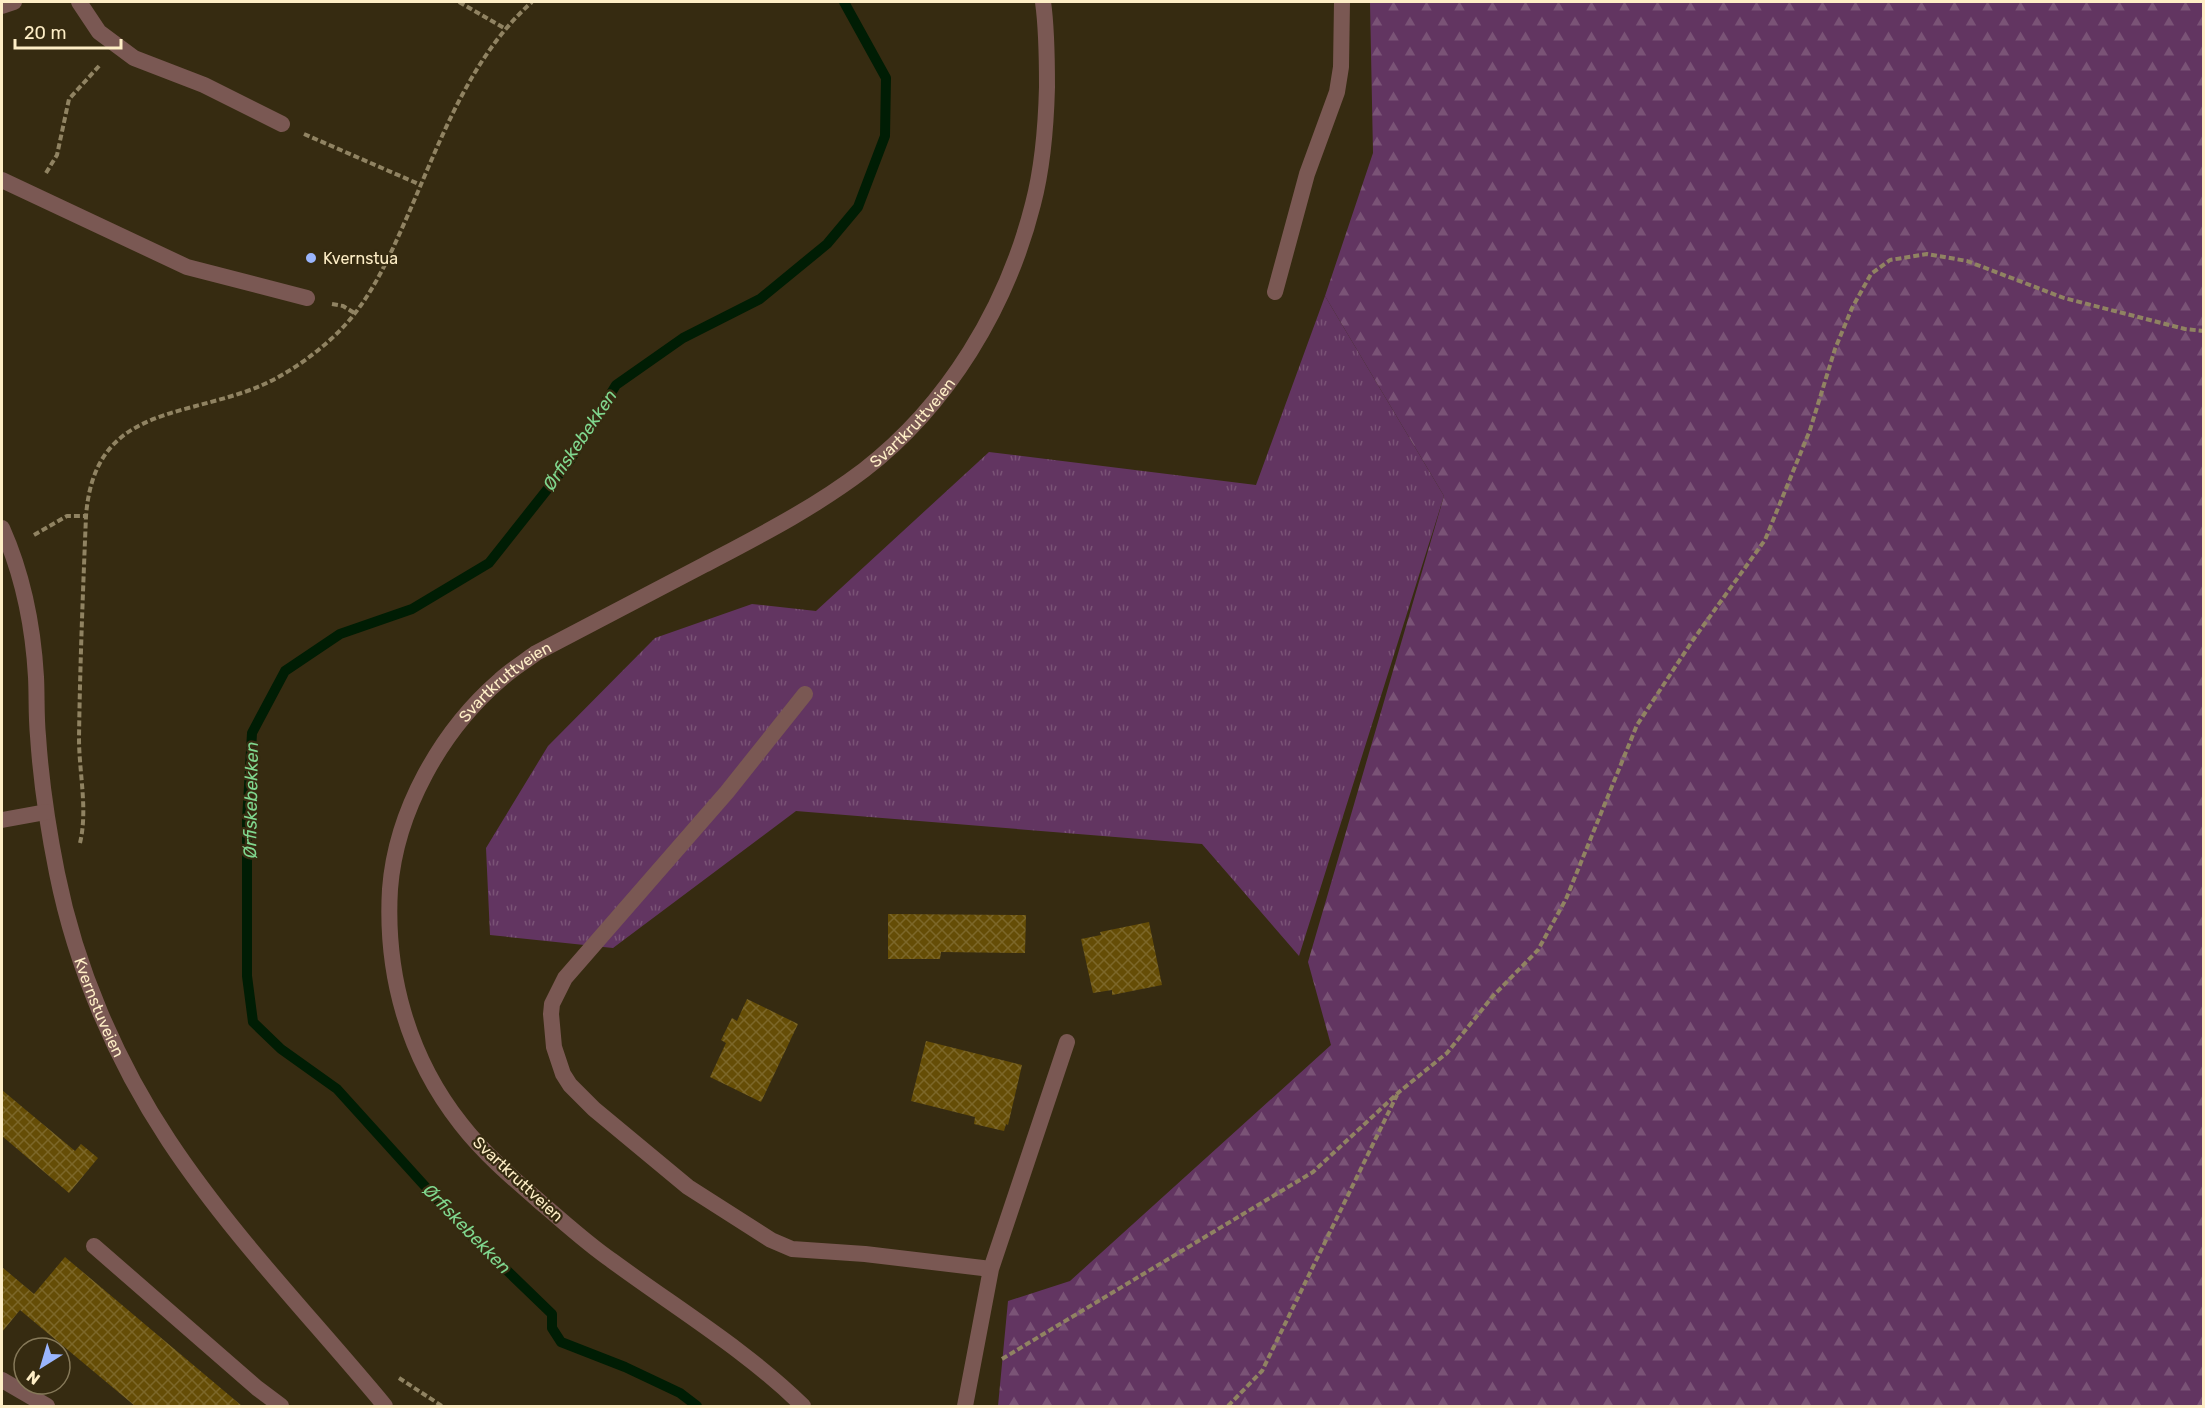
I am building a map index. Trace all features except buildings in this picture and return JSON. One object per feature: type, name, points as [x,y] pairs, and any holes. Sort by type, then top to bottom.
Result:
[{"type":"street","points":[[2,6],[14,2]]},
{"type":"street","points":[[79,2],[99,32],[113,45],[134,58],[204,85],[282,124]]},
{"type":"street","name":"Svartkruttveien","points":[[803,1407],[753,1363],[609,1258],[520,1185],[461,1124],[419,1059],[406,1026],[395,984],[389,906],[392,871],[398,839],[424,776],[446,741],[472,708],[500,680],[536,653],[778,527],[826,497],[864,470],[906,435],[938,398],[989,319],[1008,279],[1034,202],[1042,158],[1046,103],[1047,62],[1042,2]]},
{"type":"street","points":[[1275,292],[1307,174],[1337,92],[1341,67],[1342,2]]},
{"type":"street","points":[[2,180],[187,267],[307,297]]},
{"type":"street","name":"Kvernstuveien","points":[[2,528],[18,571],[31,628],[39,755],[57,875],[72,932],[105,1024],[132,1079],[169,1141],[199,1183],[385,1407]]},
{"type":"street","points":[[805,694],[727,792],[566,978],[552,1004],[554,1047],[563,1074],[570,1085],[594,1109],[688,1187],[771,1240],[792,1249],[804,1251],[865,1254],[991,1269]]},
{"type":"street","points":[[2,819],[46,812]]},
{"type":"street","points":[[964,1407],[991,1269],[1068,1042]]},
{"type":"street","points":[[94,1246],[281,1407]]},
{"type":"street","points":[[2,1380],[47,1407]]},
{"type":"path","points":[[459,2],[506,29]]},
{"type":"path","points":[[78,849],[84,815],[80,783],[79,740],[86,516],[92,481],[97,468],[115,441],[144,422],[251,390],[309,358],[356,314],[374,287],[460,97],[506,29],[532,2]]},
{"type":"path","points":[[33,196],[57,155],[69,99],[101,64],[113,45]]},
{"type":"path","points":[[282,124],[421,185]]},
{"type":"path","points":[[970,1379],[1313,1172],[1399,1092],[1447,1053],[1493,996],[1538,950],[1566,899],[1637,725],[1693,640],[1765,540],[1810,430],[1835,349],[1852,308],[1871,274],[1890,260],[1927,254],[1967,261],[2064,298],[2185,329],[2204,331]]},
{"type":"path","points":[[28,538],[67,516],[86,516]]},
{"type":"path","points":[[1228,1407],[1262,1371],[1399,1092]]},
{"type":"green space","points":[[1370,2],[2203,2],[2203,1406],[998,1406],[1008,1301],[1070,1281],[1331,1045],[1308,962],[1444,496],[1325,296],[1373,153]]},
{"type":"green space","points":[[1325,296],[1444,496],[1299,956],[1202,844],[796,811],[613,948],[490,935],[486,848],[548,746],[655,638],[752,604],[816,611],[989,452],[1256,485]]},
{"type":"waterway","name":"Ørfiskebekken","points":[[697,1406],[680,1393],[625,1367],[561,1342],[552,1328],[552,1314],[461,1226],[337,1089],[281,1049],[253,1022],[247,976],[247,821],[252,733],[285,671],[340,634],[412,609],[489,563],[569,462],[616,385],[683,338],[760,299],[827,244],[858,207],[885,136],[886,78],[844,2]]},
{"type":"place","name":"Kvernstua","points":[[311,258]]}]
